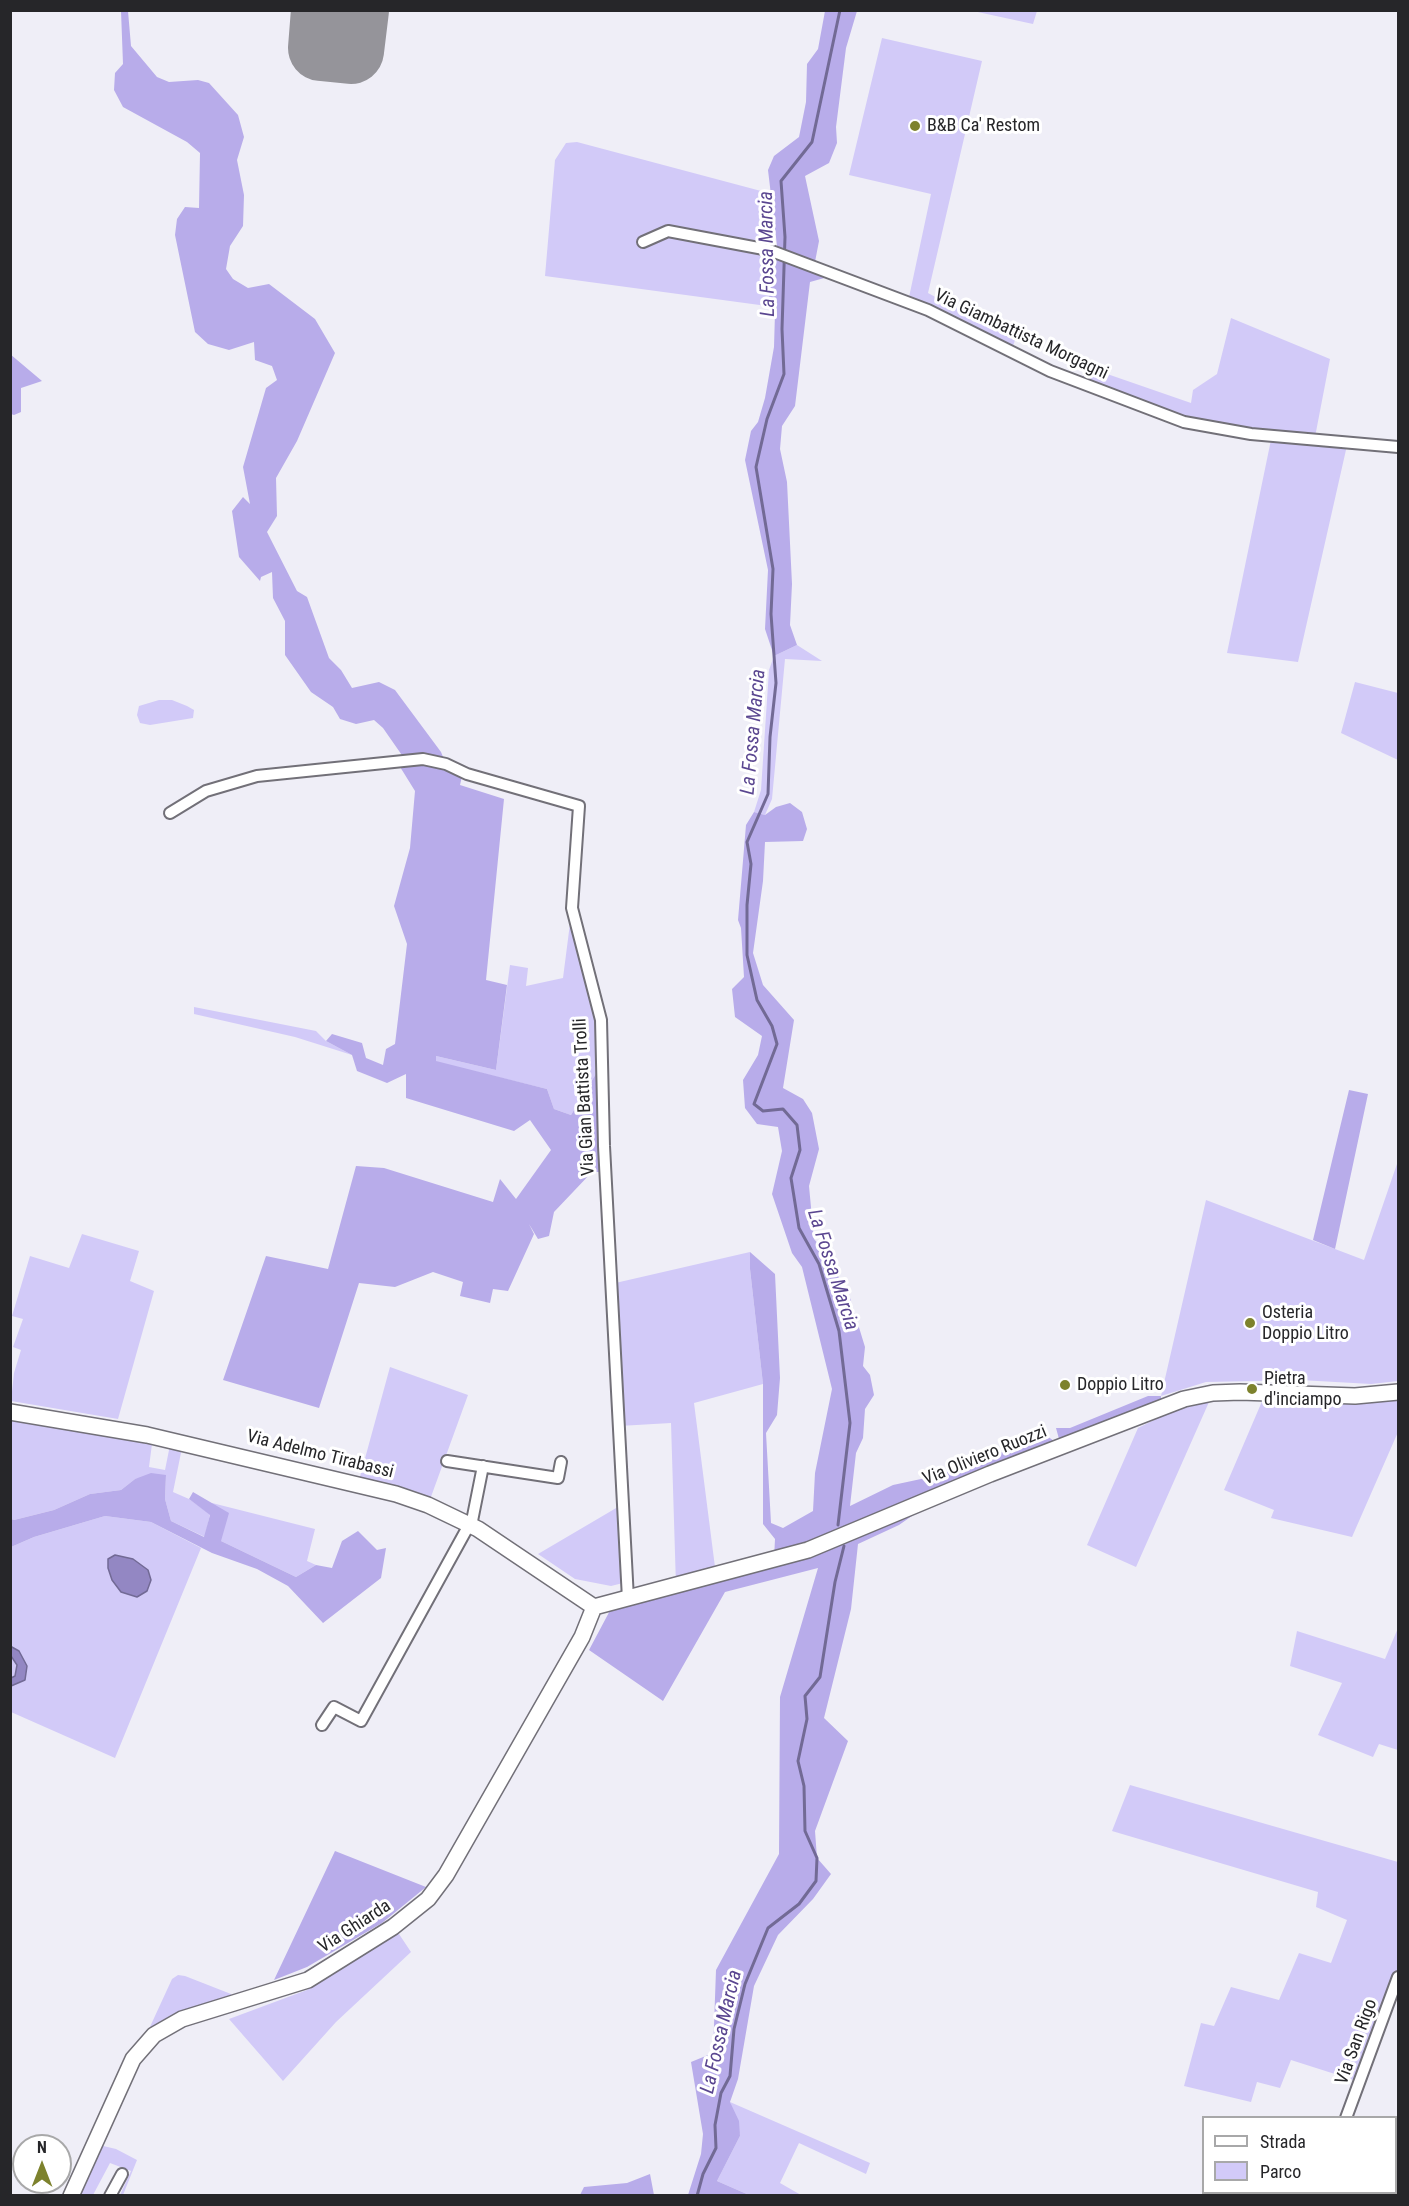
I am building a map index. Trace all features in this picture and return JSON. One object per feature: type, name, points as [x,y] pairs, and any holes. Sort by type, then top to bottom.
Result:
[{"type":"street","name":"Via Giambattista Morgagni","points":[[643,242],[668,231],[769,250],[908,302],[1050,371],[1184,422],[1251,434],[1398,447]]},
{"type":"street","name":"Via Gian Battista Trolli","points":[[170,813],[206,791],[257,776],[423,759],[446,764],[467,774],[579,806],[572,908],[601,1020],[604,1146],[628,1599]]},
{"type":"street","name":"Via Oliviero Ruozzi","points":[[594,1607],[808,1550],[990,1474],[1184,1399],[1213,1393],[1240,1392],[1355,1396],[1398,1392]]},
{"type":"street","name":"Via Adelmo Tirabassi","points":[[10,1412],[153,1436],[386,1491],[428,1505],[470,1525],[594,1607]]},
{"type":"street","points":[[447,1461],[558,1478],[561,1462]]},
{"type":"street","points":[[322,1725],[334,1707],[361,1721],[470,1525],[483,1466]]},
{"type":"street","name":"Via Ghiarda","points":[[71,2196],[133,2059],[154,2035],[182,2019],[308,1980],[393,1927],[428,1899],[451,1867],[582,1637],[594,1607]]},
{"type":"street","name":"Via San Rigo","points":[[1347,2116],[1398,1977]]},
{"type":"street","points":[[110,2196],[122,2174]]},
{"type":"green space","points":[[973,11],[1037,11],[1033,24]]},
{"type":"green space","points":[[882,38],[982,61],[928,293],[1015,340],[1011,352],[908,302],[931,194],[849,175]]},
{"type":"green space","points":[[577,142],[761,191],[768,229],[769,250],[778,254],[767,306],[545,276],[555,160],[566,143]]},
{"type":"green space","points":[[1231,318],[1330,359],[1315,437],[1348,441],[1298,662],[1227,653],[1272,435],[1213,428],[1080,383],[1087,367],[1191,403],[1193,390],[1217,374]]},
{"type":"green space","points":[[797,645],[822,661],[785,659],[772,799],[765,815],[754,812],[761,790],[769,670],[774,656]]},
{"type":"green space","points":[[1355,682],[1398,693],[1398,760],[1341,733]]},
{"type":"green space","points":[[159,700],[172,700],[187,706],[194,710],[193,718],[150,725],[140,723],[137,715],[139,706]]},
{"type":"green space","points":[[572,908],[601,1020],[602,1064],[571,1115],[554,1109],[547,1089],[436,1062],[436,1056],[496,1070],[510,965],[528,968],[526,986],[563,978]]},
{"type":"green space","points":[[194,1007],[316,1031],[326,1041],[352,1055],[295,1037],[194,1014]]},
{"type":"green space","points":[[1398,1161],[1398,1381],[1371,1384],[1300,1380],[1206,1382],[1161,1396],[1206,1200],[1364,1260]]},
{"type":"green space","points":[[82,1234],[139,1251],[130,1281],[154,1291],[118,1419],[11,1401],[14,1373],[21,1350],[13,1347],[23,1319],[12,1316],[30,1256],[69,1268]]},
{"type":"green space","points":[[750,1252],[763,1384],[694,1403],[716,1575],[676,1586],[671,1423],[619,1426],[611,1284]]},
{"type":"green space","points":[[390,1367],[468,1395],[428,1505],[358,1484]]},
{"type":"green space","points":[[1263,1399],[1398,1400],[1398,1432],[1352,1537],[1271,1518],[1274,1510],[1224,1490]]},
{"type":"green space","points":[[1209,1402],[1136,1567],[1087,1545],[1138,1428],[1172,1411]]},
{"type":"green space","points":[[11,1412],[153,1436],[149,1467],[165,1470],[171,1440],[183,1443],[173,1492],[189,1499],[210,1514],[205,1537],[171,1521],[165,1499],[166,1475],[135,1479],[121,1490],[90,1494],[54,1510],[11,1519]]},
{"type":"green space","points":[[212,1503],[315,1529],[307,1561],[316,1565],[296,1577],[221,1541]]},
{"type":"green space","points":[[623,1504],[627,1582],[611,1586],[575,1579],[538,1554]]},
{"type":"green space","points":[[105,1516],[151,1522],[201,1548],[115,1758],[11,1712],[11,1547],[34,1537]]},
{"type":"green space","points":[[1398,1628],[1398,1750],[1379,1744],[1373,1757],[1318,1735],[1342,1683],[1290,1666],[1297,1631],[1385,1659]]},
{"type":"green space","points":[[1130,1785],[1398,1862],[1398,1977],[1360,2082],[1291,2060],[1280,2088],[1257,2082],[1251,2102],[1184,2086],[1201,2023],[1214,2026],[1231,1987],[1279,2000],[1299,1953],[1331,1963],[1347,1920],[1316,1907],[1318,1892],[1112,1831]]},
{"type":"green space","points":[[397,1931],[411,1952],[336,2022],[283,2081],[229,2019],[307,1990]]},
{"type":"green space","points":[[178,1975],[231,1994],[232,1997],[149,2029],[172,1979]]},
{"type":"green space","points":[[730,2102],[870,2163],[866,2174],[799,2143],[780,2183],[801,2195],[749,2195],[717,2181],[740,2136]]},
{"type":"green space","points":[[99,2145],[116,2149],[137,2160],[123,2195],[120,2195],[131,2171],[110,2163],[93,2195],[78,2196]]},
{"type":"shaded area","points":[[121,11],[128,11],[131,46],[157,77],[169,82],[198,80],[209,83],[238,115],[244,137],[237,160],[244,195],[243,226],[230,246],[226,269],[233,279],[248,288],[269,284],[315,319],[335,353],[297,441],[276,478],[277,516],[267,532],[297,591],[307,597],[329,658],[341,670],[352,688],[379,682],[395,690],[441,752],[446,764],[463,772],[460,785],[504,799],[486,980],[507,985],[496,1070],[436,1056],[436,1061],[547,1089],[554,1109],[571,1115],[602,1064],[605,1172],[592,1172],[554,1212],[549,1236],[538,1239],[529,1224],[534,1234],[508,1291],[493,1289],[490,1303],[460,1296],[463,1282],[433,1272],[395,1287],[359,1283],[319,1408],[223,1380],[266,1256],[328,1269],[356,1166],[384,1168],[493,1202],[500,1179],[516,1199],[551,1150],[530,1120],[514,1131],[406,1098],[406,1074],[387,1083],[357,1071],[352,1055],[326,1041],[332,1034],[362,1043],[366,1058],[383,1065],[386,1049],[395,1044],[407,944],[394,906],[410,848],[415,791],[397,762],[406,761],[383,728],[374,720],[356,724],[340,719],[333,707],[311,692],[285,655],[285,621],[273,598],[272,572],[261,577],[260,581],[239,557],[232,511],[243,497],[250,504],[243,467],[266,388],[277,380],[272,366],[255,360],[254,342],[229,350],[208,344],[195,332],[175,235],[177,219],[185,207],[199,208],[200,153],[187,142],[123,107],[114,90],[115,73],[123,64]]},
{"type":"shaded area","points":[[825,11],[857,11],[846,48],[836,127],[837,143],[829,163],[805,176],[819,241],[814,267],[835,275],[810,282],[795,406],[782,426],[780,449],[787,482],[792,584],[790,625],[797,645],[774,656],[765,629],[768,570],[745,460],[751,431],[758,422],[765,398],[774,347],[775,313],[767,306],[778,254],[768,170],[774,156],[799,137],[806,102],[807,64],[818,49]]},
{"type":"shaded area","points":[[10,354],[42,381],[21,388],[21,412],[14,415],[11,414]]},
{"type":"shaded area","points":[[790,803],[802,812],[807,829],[803,841],[765,842],[763,881],[753,953],[763,985],[794,1020],[783,1088],[803,1099],[812,1113],[819,1149],[809,1186],[814,1239],[834,1262],[840,1282],[850,1298],[865,1347],[863,1366],[870,1375],[874,1395],[865,1409],[863,1438],[856,1453],[850,1506],[893,1485],[935,1476],[1047,1436],[1061,1446],[1056,1428],[1070,1428],[1148,1396],[1161,1396],[1161,1409],[939,1497],[899,1525],[858,1544],[851,1609],[824,1718],[848,1741],[815,1831],[817,1858],[831,1874],[813,1899],[778,1935],[754,1986],[738,2079],[730,2102],[739,2121],[740,2136],[717,2181],[749,2195],[688,2195],[701,2154],[703,2134],[691,2062],[713,2053],[716,1970],[779,1854],[780,1697],[818,1568],[725,1592],[663,1701],[589,1650],[614,1603],[774,1559],[775,1539],[763,1524],[763,1384],[750,1252],[775,1274],[780,1378],[777,1415],[766,1433],[771,1523],[783,1528],[813,1511],[815,1473],[832,1389],[802,1267],[792,1253],[772,1194],[782,1151],[778,1127],[757,1124],[745,1108],[743,1080],[758,1055],[762,1036],[735,1017],[732,989],[744,977],[741,928],[738,920],[746,825],[754,812],[765,815],[776,807]]},
{"type":"shaded area","points":[[1349,1090],[1368,1094],[1335,1249],[1313,1240]]},
{"type":"shaded area","points":[[151,1473],[166,1475],[165,1499],[171,1521],[204,1537],[210,1515],[189,1499],[193,1492],[229,1513],[221,1541],[296,1577],[316,1565],[332,1568],[342,1541],[358,1531],[377,1550],[386,1548],[381,1578],[323,1623],[288,1586],[257,1569],[212,1553],[151,1522],[105,1516],[34,1537],[11,1547],[11,1519],[54,1510],[90,1494],[121,1490],[135,1479]]},
{"type":"shaded area","points":[[115,1555],[133,1559],[148,1570],[151,1580],[147,1591],[137,1597],[121,1592],[112,1580],[108,1568],[108,1559]]},
{"type":"shaded area","points":[[10,1646],[19,1651],[27,1666],[25,1680],[11,1686],[11,1678],[15,1676],[17,1665],[11,1656]]},
{"type":"shaded area","points":[[335,1851],[426,1887],[382,1923],[307,1967],[274,1980]]},
{"type":"shaded area","points":[[650,2174],[654,2195],[580,2195],[584,2187],[627,2183]]},
{"type":"waterway","name":"La Fossa Marcia","points":[[838,1525],[850,1423],[839,1331],[819,1264],[799,1228],[791,1178],[800,1150],[797,1125],[783,1109],[763,1111],[754,1104],[777,1044],[772,1026],[757,1000],[747,955],[747,905],[751,864],[747,842],[768,794],[770,737],[776,683],[771,614],[773,569],[756,467],[767,419],[784,374],[782,329],[785,237],[781,181],[812,142],[840,10]]},
{"type":"waterway","name":"La Fossa Marcia","points":[[697,2196],[703,2174],[716,2148],[715,2125],[721,2093],[730,2076],[734,2029],[745,1984],[768,1928],[799,1904],[816,1881],[817,1858],[805,1831],[804,1786],[798,1761],[807,1719],[805,1696],[820,1677],[835,1582],[844,1546]]},
{"type":"runway","points":[[324,10],[321,48],[351,51],[356,10]]},
{"type":"place","name":"B&B Ca' Restom","points":[[915,126]]},
{"type":"place","name":"Osteria Doppio Litro","points":[[1250,1323]]},
{"type":"place","name":"Doppio Litro","points":[[1065,1385]]},
{"type":"place","name":"Pietra d'inciampo","points":[[1252,1389]]}]
